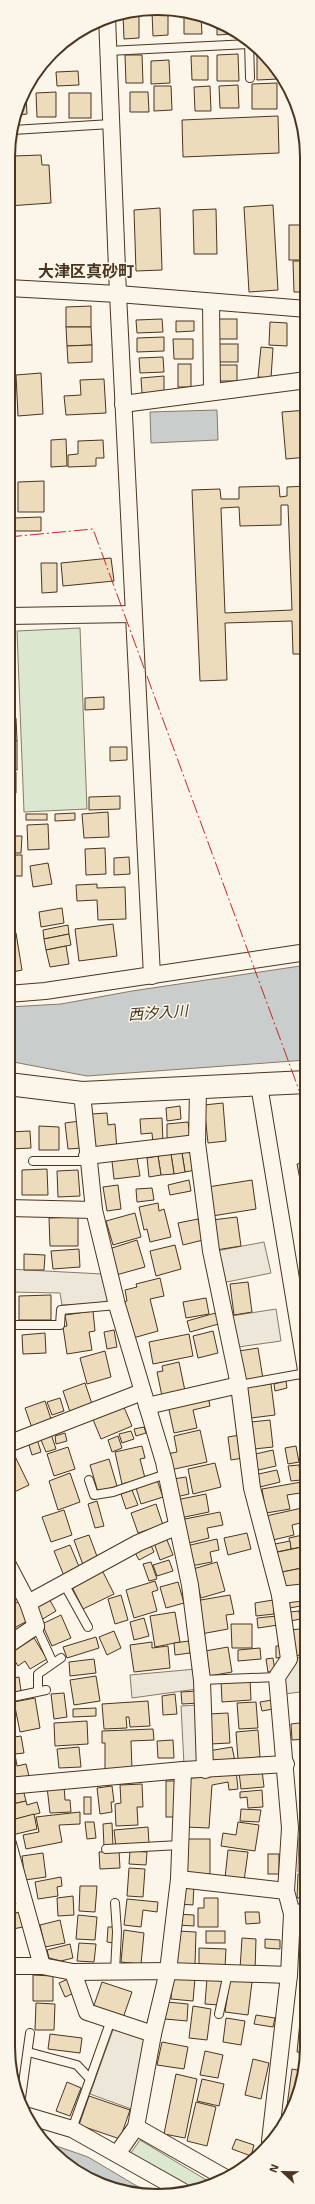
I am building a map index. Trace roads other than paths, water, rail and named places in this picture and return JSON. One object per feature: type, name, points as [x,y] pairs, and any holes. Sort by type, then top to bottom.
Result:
[{"type":"street","points":[[107,25],[123,404],[152,976]]},
{"type":"street","points":[[15,288],[118,294],[300,308]]},
{"type":"street","points":[[211,302],[212,392]]},
{"type":"street","points":[[123,404],[300,381]]},
{"type":"street","points":[[15,616],[133,614]]},
{"type":"street","points":[[15,993],[46,991],[152,976],[300,953]]},
{"type":"street","points":[[15,1085],[82,1094],[300,1082]]},
{"type":"street","points":[[259,1085],[300,1337]]},
{"type":"street","points":[[198,1088],[197,1144],[211,1251],[239,1385],[252,1488],[280,1595],[289,1659],[277,1677],[286,1764],[290,1828],[286,1891],[299,1913],[288,1975],[271,2133]]},
{"type":"street","points":[[82,1094],[87,1159],[94,1210],[117,1305],[166,1474],[176,1527],[190,1585],[202,1680],[205,1770]]},
{"type":"street","points":[[87,1159],[197,1144]]},
{"type":"street","points":[[15,1208],[94,1210]]},
{"type":"street","points":[[15,1442],[145,1399],[239,1385]]},
{"type":"street","points":[[28,1603],[63,1582],[138,1543],[176,1527]]},
{"type":"street","points":[[15,1578],[28,1603],[36,1626],[15,1640]]},
{"type":"street","points":[[280,1595],[300,1593]]},
{"type":"street","points":[[15,1785],[183,1770],[205,1770],[286,1764]]},
{"type":"street","points":[[117,2154],[136,2126],[153,2034],[168,1971],[179,1879],[183,1770]]},
{"type":"street","points":[[15,1870],[42,1966]]},
{"type":"street","points":[[179,1879],[286,1891]]},
{"type":"street","points":[[15,1966],[42,1966],[73,1972],[168,1971],[288,1975]]},
{"type":"street","points":[[73,1972],[87,2012],[153,2034]]},
{"type":"street","points":[[34,2118],[72,2129],[177,2188]]},
{"type":"street","points":[[136,2126],[220,2175]]},
{"type":"lane","points":[[108,51],[243,43]]},
{"type":"lane","points":[[249,48],[250,78]]},
{"type":"lane","points":[[18,130],[111,124]]},
{"type":"lane","points":[[33,1161],[87,1159]]},
{"type":"lane","points":[[15,1325],[60,1325],[61,1310],[117,1305]]},
{"type":"lane","points":[[239,1385],[300,1375]]},
{"type":"lane","points":[[89,1480],[94,1495],[113,1492],[166,1474]]},
{"type":"lane","points":[[63,1582],[88,1627]]},
{"type":"lane","points":[[36,1626],[53,1663]]},
{"type":"lane","points":[[15,1697],[42,1691],[38,1674],[61,1658]]},
{"type":"lane","points":[[202,1680],[277,1677]]},
{"type":"lane","points":[[106,1849],[180,1845]]},
{"type":"lane","points":[[116,1903],[116,1971]]},
{"type":"lane","points":[[15,1908],[25,1906]]},
{"type":"lane","points":[[219,2014],[228,1973]]},
{"type":"lane","points":[[72,2129],[111,2020]]},
{"type":"lane","points":[[22,2090],[30,2033]]},
{"type":"lane","points":[[28,2052],[77,2065],[90,2079]]},
{"type":"water","points":[[217,410],[218,440],[151,443],[150,412]]},
{"type":"water","name":"西汐入川","points":[[300,966],[300,1061],[87,1076],[15,1062],[15,1007],[61,1004],[132,991]]},
{"type":"water","points":[[56,2146],[88,2157],[140,2188],[103,2178],[86,2170],[71,2160]]},
{"type":"district","name":"大津区真砂町","points":[[86,271]]}]
